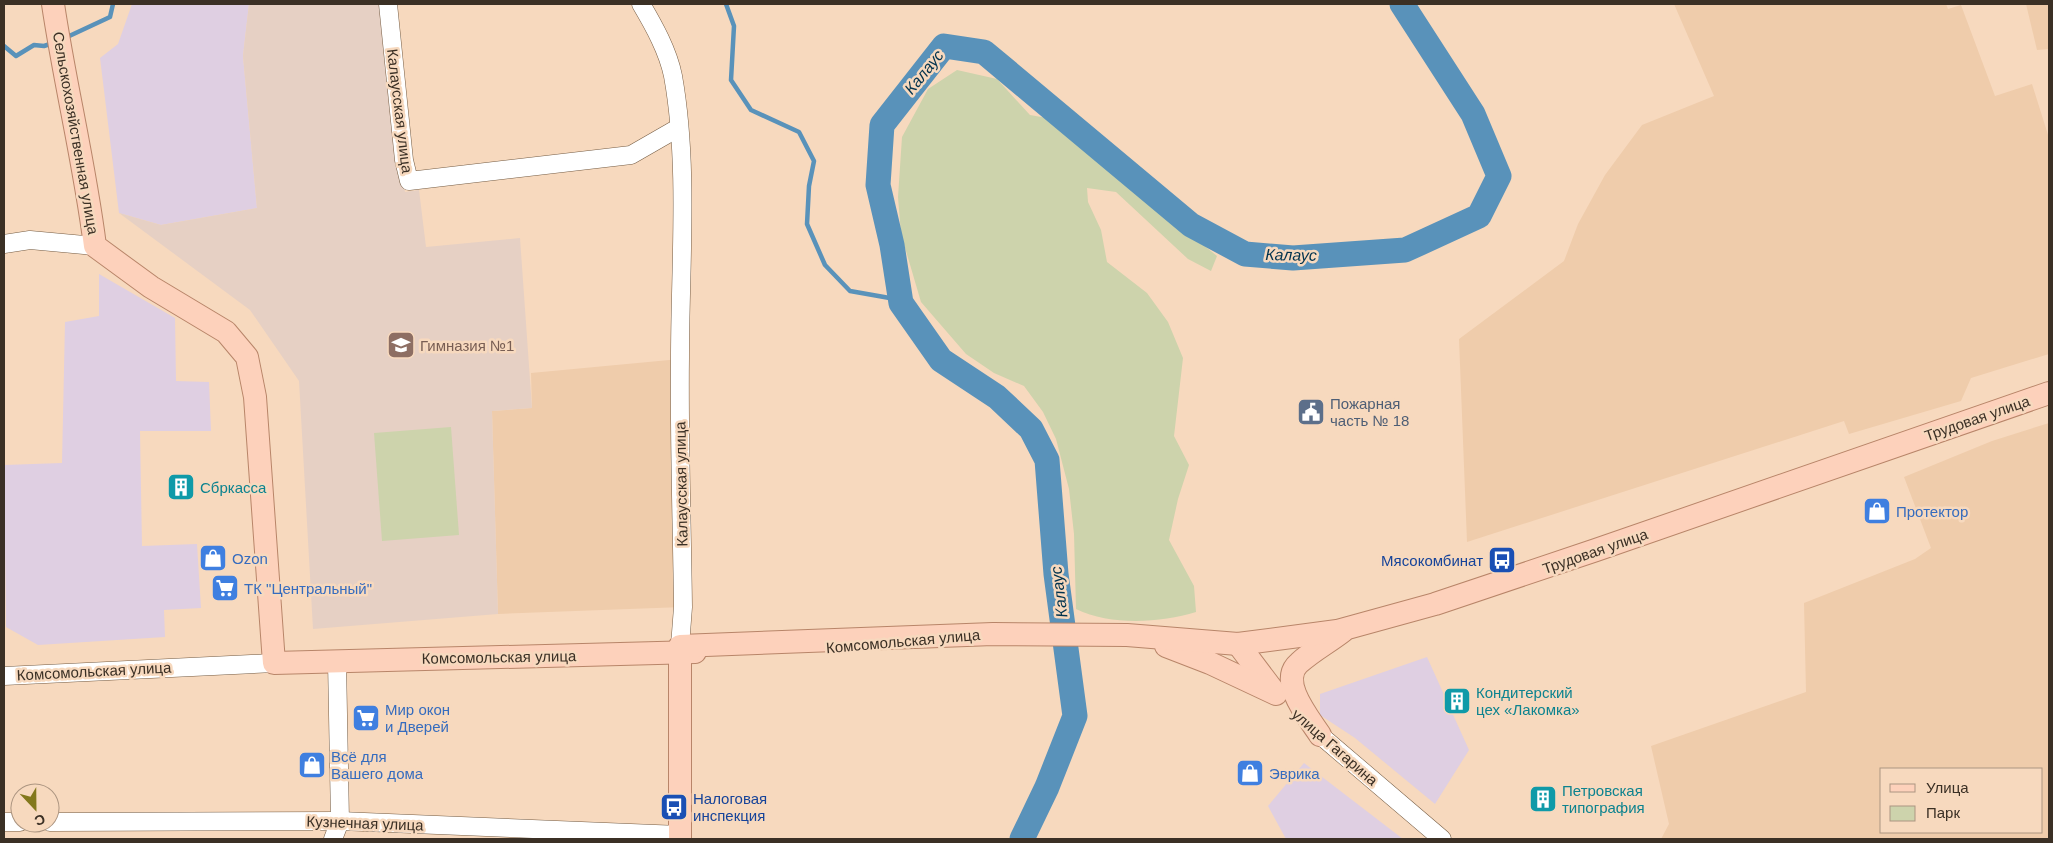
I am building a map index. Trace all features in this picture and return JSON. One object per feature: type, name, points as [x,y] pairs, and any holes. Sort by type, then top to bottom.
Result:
[{"type":"main road","name":"Сельскохозяйственная улица","points":[[53,4],[62,66],[91,213],[95,246],[151,287],[226,332],[247,357],[255,397],[274,663]]},
{"type":"main road","name":"Трудовая улица","points":[[1127,635],[1238,644],[1347,628],[1435,604],[2049,393]]},
{"type":"main road","points":[[1320,735],[1298,704],[1291,682],[1297,664],[1347,628]]},
{"type":"main road","name":"Комсомольская улица","points":[[274,663],[682,648],[878,646],[993,634],[1127,635]]},
{"type":"main road","points":[[1127,635],[1184,651],[1276,694]]},
{"type":"main road","name":"улица Гагарина","points":[[1238,644],[1276,694],[1320,735]]},
{"type":"main road","name":"Калаусская улица","points":[[680,837],[682,648]]},
{"type":"street","name":"Калаусская улица","points":[[388,4],[404,160],[409,182],[631,155],[678,128]]},
{"type":"street","name":"Калаусская улица","points":[[641,4],[656,29],[673,75],[678,128],[681,190],[682,648]]},
{"type":"street","points":[[4,244],[30,240],[95,246]]},
{"type":"street","points":[[332,839],[340,821],[337,661]]},
{"type":"street","name":"Комсомольская улица","points":[[4,676],[274,663]]},
{"type":"street","name":"улица Гагарина","points":[[1320,735],[1442,839]]},
{"type":"street","name":"Кузнечная улица","points":[[60,822],[340,821],[680,837]]},
{"type":"shaded area","points":[[132,4],[249,4],[243,56],[257,208],[161,225],[119,213],[100,58],[118,44]]},
{"type":"shaded area","name":"Гимназия №1","points":[[249,4],[381,4],[397,158],[405,192],[419,190],[426,247],[520,238],[532,408],[492,411],[498,614],[313,629],[299,381],[250,310],[119,213],[161,225],[257,208],[243,56]]},
{"type":"shaded area","points":[[1674,4],[1946,4],[1948,9],[1961,5],[1995,96],[2032,84],[2049,138],[2049,354],[1971,378],[1961,401],[1849,434],[1844,421],[1467,542],[1459,339],[1564,261],[1578,224],[1605,175],[1642,125],[1714,96]]},
{"type":"shaded area","points":[[2026,4],[2049,4],[2049,49],[2037,50]]},
{"type":"shaded area","points":[[99,274],[175,318],[176,381],[209,382],[211,431],[140,431],[142,546],[197,544],[201,608],[164,610],[165,637],[38,645],[6,627],[4,465],[62,463],[65,322],[99,316]]},
{"type":"shaded area","points":[[680,359],[683,607],[498,614],[492,411],[532,408],[531,373]]},
{"type":"shaded area","points":[[2049,423],[2049,839],[1661,839],[1669,824],[1651,746],[1806,692],[1804,603],[1915,559],[1931,548],[1904,477],[1992,441]]},
{"type":"shaded area","points":[[1427,657],[1469,750],[1435,804],[1355,738],[1320,715],[1320,694]]},
{"type":"shaded area","points":[[1304,763],[1403,839],[1286,839],[1268,806]]},
{"type":"green space","points":[[957,70],[997,79],[1030,115],[1047,118],[1217,256],[1211,271],[1188,259],[1116,192],[1087,188],[1088,202],[1101,230],[1107,262],[1147,293],[1168,322],[1183,358],[1174,436],[1189,465],[1178,499],[1169,540],[1194,586],[1196,612],[1167,619],[1136,621],[1104,618],[1076,609],[1074,534],[1069,489],[1056,439],[1043,412],[1024,386],[994,373],[966,354],[921,302],[901,234],[898,197],[902,137],[928,89]]},
{"type":"green space","points":[[451,427],[459,535],[382,541],[374,433]]},
{"type":"waterway","points":[[65,38],[110,17],[113,4]]},
{"type":"waterway","points":[[726,4],[734,26],[731,80],[751,110],[799,132],[814,161],[809,186],[807,224],[825,265],[850,291],[901,300]]},
{"type":"waterway","name":"Калаус","points":[[1022,839],[1047,787],[1075,716],[1056,574],[1047,460],[1031,429],[997,397],[941,360],[901,303],[892,245],[878,185],[882,125],[944,46],[984,52],[1191,225],[1245,254],[1293,258],[1405,250],[1479,216],[1499,176],[1473,114],[1402,4]]},
{"type":"waterway","points":[[4,46],[16,56],[34,45],[44,46],[53,43]]},
{"type":"place","name":"Гимназия №1","points":[[401,345]]},
{"type":"place","name":"Пожарная часть № 18","points":[[1311,412]]},
{"type":"place","name":"Сбркасса","points":[[181,487]]},
{"type":"place","name":"Протектор","points":[[1877,511]]},
{"type":"place","name":"Ozon","points":[[213,558]]},
{"type":"place","name":"Мясокомбинат","points":[[1502,560]]},
{"type":"place","name":"ТК \"Центральный\"","points":[[225,588]]},
{"type":"place","name":"Кондитерский цех «Лакомка»","points":[[1457,701]]},
{"type":"place","name":"Мир окон и Дверей","points":[[366,718]]},
{"type":"place","name":"Всё для Вашего дома","points":[[312,765]]},
{"type":"place","name":"Эврика","points":[[1250,773]]},
{"type":"place","name":"Петровская типография","points":[[1543,799]]},
{"type":"place","name":"Налоговая инспекция","points":[[674,807]]}]
